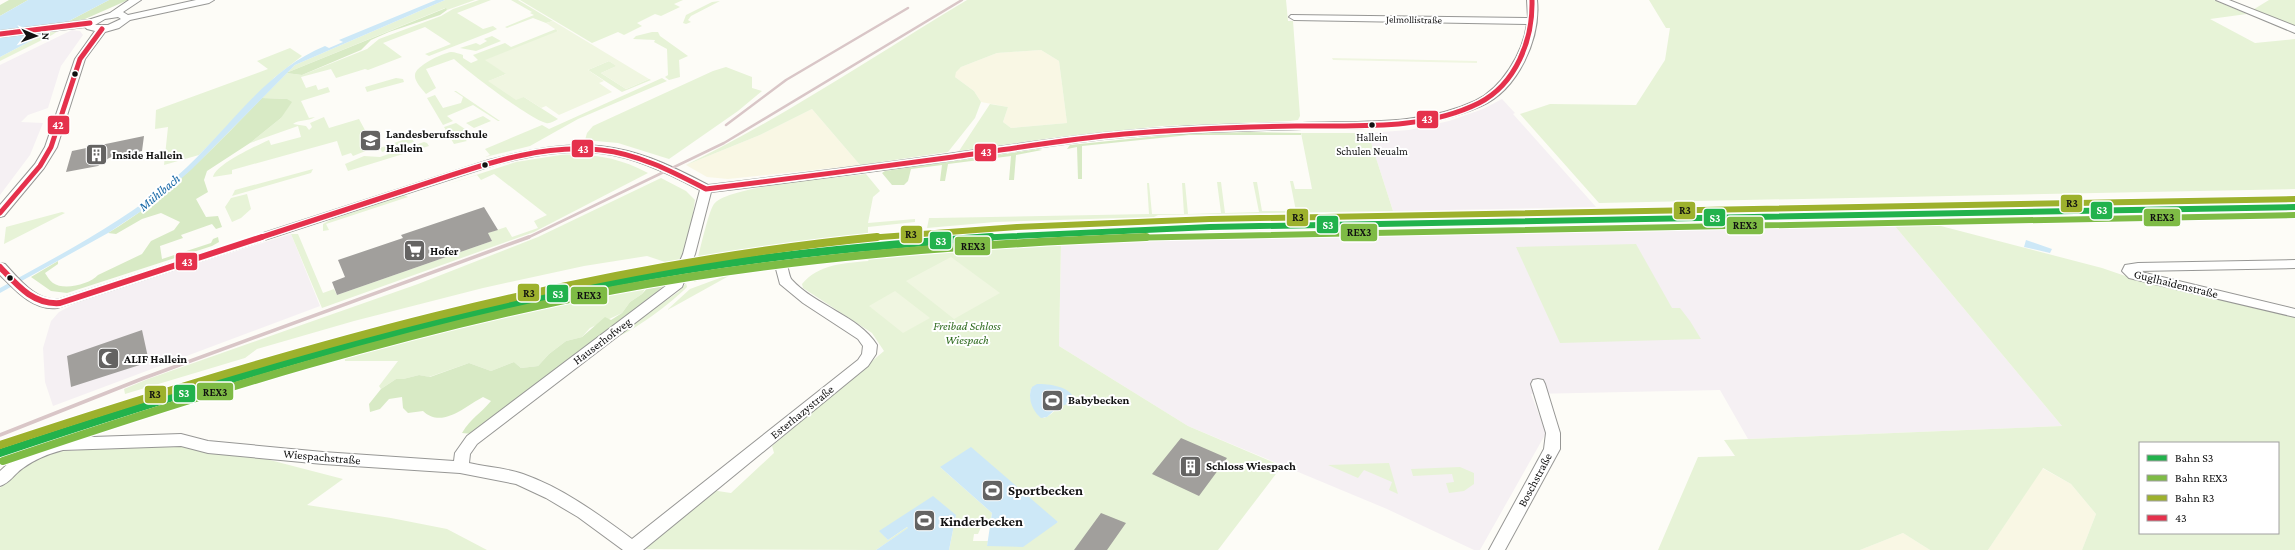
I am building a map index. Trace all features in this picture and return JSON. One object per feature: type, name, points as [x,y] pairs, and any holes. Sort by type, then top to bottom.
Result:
[{"type":"street","points":[[114,14],[136,0]]},
{"type":"street","points":[[90,23],[90,27],[102,28],[118,24],[127,18],[209,0]]},
{"type":"street","points":[[0,267],[15,282],[39,301],[51,304],[71,300],[494,162],[548,149],[594,147],[625,152],[663,167],[702,187],[1120,134],[1197,128],[1362,125],[1426,119],[1457,112],[1481,102],[1504,84],[1514,68],[1533,22],[1532,0]]},
{"type":"street","points":[[2221,0],[2295,30]]},
{"type":"street","points":[[0,34],[90,23],[102,16],[114,14],[123,14],[127,18]]},
{"type":"street","name":"Jelmollistraße","points":[[1294,17],[1521,20],[1533,22]]},
{"type":"street","points":[[0,213],[40,166],[51,147],[80,59],[102,28]]},
{"type":"street","name":"Hauserhofweg","points":[[460,467],[463,453],[472,440],[677,284],[689,254],[702,187]]},
{"type":"street","name":"Guglhaidenstraße","points":[[2295,264],[2138,267],[2130,268],[2128,271],[2134,275],[2295,313]]},
{"type":"street","name":"Esterhazystraße","points":[[634,549],[863,363],[869,354],[870,345],[863,336],[808,300],[785,281],[782,269]]},
{"type":"street","name":"Boschstraße","points":[[1497,550],[1553,444],[1554,433],[1538,384]]},
{"type":"street","name":"Wiespachstraße","points":[[0,480],[16,465],[39,451],[63,444],[181,440],[208,447],[323,458],[460,467],[519,479],[552,494],[584,513],[634,549]]},
{"type":"shaded area","points":[[72,30],[80,31],[83,35],[61,66],[48,108],[28,115],[21,122],[43,123],[30,155],[0,195],[0,65]]},
{"type":"shaded area","points":[[1041,50],[1059,61],[1067,123],[1011,128],[1003,122],[1008,107],[981,102],[974,91],[955,77],[955,72],[961,67],[997,53]]},
{"type":"shaded area","points":[[1502,99],[1515,113],[1513,114],[1596,207],[1393,211],[1368,133],[1409,130],[1449,121],[1483,109]]},
{"type":"shaded area","points":[[812,109],[860,165],[728,179],[707,177],[686,165],[760,135]]},
{"type":"shaded area","points":[[1889,219],[2062,426],[1748,439],[1720,390],[1531,394],[1546,433],[1480,550],[1474,550],[1387,509],[1188,426],[1059,346],[1061,244],[1077,245],[1086,240],[1087,236]]},
{"type":"shaded area","points":[[291,234],[320,306],[53,406],[45,382],[43,348],[51,321],[59,312],[74,304],[128,285]]},
{"type":"shaded area","points":[[2042,468],[2071,484],[2096,514],[2082,550],[1988,550]]},
{"type":"shaded area","points":[[1903,533],[1930,550],[1860,550]]},
{"type":"green space","points":[[9,0],[28,0],[0,16],[0,5]]},
{"type":"green space","points":[[109,0],[128,0],[85,19],[67,22]]},
{"type":"green space","points":[[445,0],[475,0],[447,10],[445,8],[288,72],[295,65]]},
{"type":"green space","points":[[479,0],[491,0],[457,13],[483,29],[493,26],[497,29],[488,33],[429,56],[425,54],[451,44],[425,27],[383,43],[402,57],[368,70],[365,69],[336,78],[331,69],[301,77],[306,88],[316,85],[318,90],[328,87],[330,92],[301,101],[309,118],[315,117],[309,120],[295,122],[293,124],[306,126],[309,130],[312,127],[310,123],[324,117],[329,128],[359,119],[372,143],[368,150],[353,156],[351,153],[342,156],[337,141],[232,170],[232,174],[213,177],[221,167],[229,161],[269,140],[271,145],[301,137],[298,126],[250,143],[281,118],[287,99],[262,98],[287,73],[302,75],[367,49],[379,39],[441,16],[453,9]]},
{"type":"green space","points":[[511,0],[518,0],[553,21],[546,23],[533,18],[507,28],[505,27],[534,15],[530,13],[532,12]]},
{"type":"green space","points":[[520,0],[683,0],[674,4],[680,7],[661,16],[655,14],[637,23],[642,26],[624,35],[618,32],[592,43]]},
{"type":"green space","points":[[967,0],[1286,0],[1288,21],[1293,21],[1300,116],[1298,120],[1290,121],[1162,126],[1058,137],[959,151],[990,104],[1008,107],[1003,122],[1011,128],[1067,123],[1059,61],[1041,50],[997,53],[961,67],[956,72],[955,77],[974,91],[981,102],[975,118],[948,152],[860,165],[812,109],[760,135],[686,165],[758,127],[828,86]]},
{"type":"green space","points":[[1649,0],[2214,0],[2247,14],[2210,19],[2255,43],[2295,39],[2295,189],[1599,203],[1520,114],[1550,104],[1636,105],[1665,60],[1670,28],[1666,28]]},
{"type":"green space","points":[[2269,0],[2295,0],[2295,28],[2251,11]]},
{"type":"green space","points":[[720,1],[691,16],[688,20],[691,22],[686,24],[683,23],[686,15],[712,2]]},
{"type":"green space","points":[[446,8],[447,10],[440,15],[389,32],[371,40],[361,50],[302,75],[286,73]]},
{"type":"green space","points":[[553,21],[649,79],[626,89],[601,73],[616,66],[609,61],[588,70],[604,81],[599,83],[612,92],[559,115],[546,106],[541,108],[524,97],[516,100],[488,81],[506,74],[485,60],[558,31],[546,23]]},
{"type":"green space","points":[[556,29],[558,31],[506,74],[489,81],[524,97],[558,119],[550,123],[538,120],[514,105],[454,59],[426,69],[436,88],[426,94],[416,80],[416,71],[430,60],[442,55],[451,52],[457,53],[463,55],[463,58],[471,63],[478,60],[473,55],[505,43],[511,47]]},
{"type":"green space","points":[[58,31],[0,61],[0,57],[46,33]]},
{"type":"green space","points":[[658,32],[660,36],[688,56],[679,60],[680,77],[669,80],[665,77],[668,75],[667,49],[654,42],[655,40],[633,39],[636,36]]},
{"type":"green space","points":[[492,36],[501,41],[476,51],[460,48],[476,43],[480,45],[487,41],[484,39]]},
{"type":"green space","points":[[290,48],[302,56],[275,77],[199,155],[164,165],[168,127],[155,129],[156,110],[268,69],[257,61]]},
{"type":"green space","points":[[1332,58],[1477,61],[1477,63],[1333,60]]},
{"type":"green space","points":[[609,61],[617,66],[601,73],[626,89],[649,79],[651,80],[622,92],[588,70]]},
{"type":"green space","points":[[726,67],[752,77],[752,88],[762,91],[738,111],[669,159],[618,143],[585,140],[587,133],[593,126],[713,71]]},
{"type":"green space","points":[[396,78],[403,79],[404,82],[367,92],[365,87]]},
{"type":"green space","points":[[662,78],[667,81],[578,119],[530,146],[485,157],[490,155],[485,149],[542,125],[549,129]]},
{"type":"green space","points":[[454,91],[500,121],[473,105],[447,116],[453,121],[443,125],[427,98],[435,95],[443,108],[461,103],[463,97]]},
{"type":"green space","points":[[262,98],[287,99],[292,102],[281,118],[250,143],[207,171],[204,180],[208,192],[196,199],[206,217],[218,216],[222,227],[216,229],[212,224],[181,235],[183,238],[160,246],[162,259],[211,243],[213,239],[218,237],[219,242],[212,246],[67,293],[51,291],[31,277],[58,261],[58,264],[45,273],[52,282],[64,286],[83,284],[98,275],[142,254],[151,241],[174,230],[180,222],[161,213],[142,219],[116,234],[108,233],[151,204],[190,170]]},
{"type":"green space","points":[[483,116],[491,121],[474,128],[466,123]]},
{"type":"green space","points":[[456,123],[468,131],[459,135],[467,141],[454,144],[444,127]]},
{"type":"green space","points":[[1249,132],[1301,133],[1301,135],[1189,135],[1082,146],[1082,179],[1078,179],[1077,147],[1067,149],[1070,145],[1177,134]]},
{"type":"green space","points":[[1301,133],[1368,133],[1393,211],[1158,215],[1154,217],[995,222],[927,228],[929,218],[1149,214],[1147,183],[1149,183],[1152,214],[1184,214],[1182,183],[1185,183],[1188,214],[1221,213],[1217,182],[1221,182],[1225,213],[1259,212],[1253,182],[1257,182],[1262,211],[1296,211],[1290,181],[1293,181],[1295,189],[1312,189]]},
{"type":"green space","points":[[411,137],[414,142],[382,152],[380,148]]},
{"type":"green space","points":[[424,142],[429,146],[348,171],[345,164],[364,156],[380,157]]},
{"type":"green space","points":[[1038,149],[1042,150],[1016,155],[1014,180],[1009,180],[1011,156],[948,164],[945,181],[940,181],[942,165],[911,169],[908,181],[904,185],[892,185],[882,173],[885,171]]},
{"type":"green space","points":[[560,155],[595,156],[616,160],[648,173],[534,232],[322,308],[291,234],[298,234],[323,293],[334,289],[337,295],[492,241],[488,233],[506,227],[512,237],[538,228],[534,221],[547,215],[494,174],[481,180],[477,175],[445,185],[516,162]]},
{"type":"green space","points":[[313,169],[311,173],[232,196],[235,190]]},
{"type":"green space","points":[[866,174],[880,191],[873,197],[868,223],[915,219],[915,222],[868,227],[868,233],[857,235],[698,257],[712,208],[714,204],[724,197],[761,187],[785,183]]},
{"type":"green space","points":[[661,178],[686,191],[695,200],[691,227],[681,260],[665,262],[647,256],[584,266],[483,288],[354,321],[257,349],[245,358],[125,394],[124,389],[148,379],[418,284],[538,237]]},
{"type":"green space","points":[[247,194],[251,209],[241,218],[232,222],[225,207],[231,198]]},
{"type":"green space","points":[[404,195],[408,197],[326,224],[329,230],[323,231],[323,224],[330,220]]},
{"type":"green space","points":[[62,212],[65,213],[4,244],[6,227]]},
{"type":"green space","points":[[1889,219],[1928,219],[1937,225],[2102,268],[2140,281],[2295,316],[2295,550],[2082,550],[2096,514],[2071,484],[2043,468],[1988,550],[1930,550],[1903,533],[1860,550],[1658,550],[1698,457],[1735,456],[1724,440],[2062,426]]},
{"type":"green space","name":"Freibad Schloss Wiespach","points":[[1049,243],[1061,244],[1059,346],[1188,426],[1282,466],[1218,550],[949,550],[956,515],[880,531],[888,540],[907,527],[909,528],[876,550],[646,549],[648,543],[711,490],[731,493],[774,453],[772,446],[884,351],[872,333],[803,288],[802,284],[809,277],[824,268],[841,264],[869,261],[863,256],[968,247]],"holes":[[[1032,387],[1068,404],[1064,404],[1044,418],[1031,401],[1030,392]],[[940,467],[1058,522],[987,546],[988,541],[973,541],[974,534],[978,534],[982,525],[990,525],[992,513]]]},
{"type":"green space","points":[[1636,244],[1672,308],[1680,308],[1701,339],[1560,343],[1516,247]]},
{"type":"green space","points":[[951,257],[1000,293],[954,319],[906,281]]},
{"type":"green space","points":[[707,270],[708,274],[725,273],[694,282],[693,273]]},
{"type":"green space","points":[[736,272],[673,307],[667,310],[690,289]]},
{"type":"green space","points":[[673,276],[645,289],[642,294],[630,302],[622,313],[590,328],[582,337],[566,341],[549,354],[538,366],[521,368],[514,362],[491,371],[469,363],[429,377],[419,375],[396,379],[381,389],[379,386],[398,361],[345,361],[344,353],[369,346],[553,302],[657,282],[658,279]]},
{"type":"green space","points":[[673,276],[634,313],[473,434],[462,433],[491,401],[483,397],[461,411],[438,418],[430,416],[423,411],[408,413],[403,408],[402,397],[389,399],[380,409],[370,412],[369,404],[381,389],[396,379],[419,375],[430,377],[469,363],[491,371],[514,362],[521,368],[538,366],[549,354],[566,341],[582,337],[605,317],[611,320],[622,313],[630,302],[642,294],[650,285]]},
{"type":"green space","points":[[686,283],[687,287],[681,293],[651,317],[619,336],[612,338],[678,292]]},
{"type":"green space","points":[[895,291],[930,318],[903,333],[869,306]]},
{"type":"green space","points":[[176,444],[266,459],[343,479],[307,505],[391,518],[447,529],[487,550],[0,550],[0,488],[21,465],[51,452]]},
{"type":"green space","points":[[1389,463],[1398,494],[1389,490],[1392,482],[1364,470],[1358,478],[1328,465]]},
{"type":"green space","points":[[1460,467],[1474,473],[1474,484],[1464,491],[1449,493],[1446,483],[1454,482],[1452,474],[1413,476],[1411,469]]},
{"type":"water","points":[[28,0],[109,0],[0,57],[0,16]]},
{"type":"water","name":"Mühlbach","points":[[436,0],[445,0],[295,65],[192,169],[152,204],[108,233],[0,293],[0,288],[91,237],[156,194],[194,160],[264,87],[303,57],[325,46],[329,48],[343,42],[339,40]]},
{"type":"water","points":[[2026,240],[2052,249],[2050,253],[2024,247]]},
{"type":"water","name":"Babybecken","points":[[1037,384],[1053,385],[1064,389],[1072,395],[1074,399],[1071,403],[1058,407],[1047,417],[1041,418],[1035,412],[1030,399],[1032,387]]},
{"type":"water","name":"Sportbecken","points":[[971,447],[1058,522],[1023,547],[987,546],[992,513],[940,467]]},
{"type":"water","name":"Kinderbecken","points":[[933,496],[956,515],[949,550],[876,550],[908,528],[907,527],[888,540],[879,531]]},
{"type":"building","name":"Inside Hallein","points":[[144,136],[142,151],[109,158],[98,166],[66,172],[72,151]]},
{"type":"building","name":"Hofer","points":[[484,207],[498,230],[488,233],[492,241],[337,295],[332,282],[345,277],[338,260],[403,238],[401,235]]},
{"type":"building","name":"ALIF Hallein","points":[[142,330],[149,362],[71,387],[67,356]]},
{"type":"building","name":"Schloss Wiespach","points":[[1181,438],[1227,458],[1199,496],[1152,474]]},
{"type":"building","points":[[1101,513],[1126,523],[1107,550],[1074,550]]},
{"type":"railway","points":[[527,238],[724,143],[962,0]]},
{"type":"railway","points":[[726,125],[786,80],[908,8]]},
{"type":"railway","points":[[0,435],[144,378],[529,237]]},
{"type":"rail line","name":"R3","points":[[0,445],[171,389],[258,363],[431,316],[607,276],[696,260],[824,242],[1017,227],[1210,219],[2295,199]]},
{"type":"rail line","name":"S3","points":[[0,453],[86,424],[260,370],[435,322],[613,282],[702,267],[829,251],[1019,235],[1210,227],[2295,207]]},
{"type":"rail line","name":"REX3","points":[[3,461],[175,404],[349,353],[437,330],[614,290],[704,275],[830,258],[1019,243],[1210,235],[2295,215]]},
{"type":"transit line","name":"43","points":[[0,267],[19,287],[34,298],[51,304],[60,303],[493,162],[553,150],[602,150],[626,155],[677,174],[706,189],[1103,136],[1237,128],[1394,124],[1416,121],[1459,111],[1479,103],[1503,85],[1520,59],[1526,44],[1530,29],[1532,0]]},
{"type":"transit line","name":"42","points":[[0,34],[90,23]]},
{"type":"transit line","name":"42","points":[[0,213],[40,166],[51,147],[80,59],[102,29]]},
{"type":"place","name":"Hallein Schulen Neualm","points":[[1372,125]]},
{"type":"place","name":"Landesberufsschule Hallein","points":[[371,141]]},
{"type":"place","name":"Inside Hallein","points":[[96,155]]},
{"type":"place","name":"Hofer","points":[[415,251]]},
{"type":"place","name":"ALIF Hallein","points":[[108,359]]},
{"type":"place","name":"Babybecken","points":[[1052,400]]},
{"type":"place","name":"Schloss Wiespach","points":[[1190,466]]},
{"type":"place","name":"Sportbecken","points":[[993,490]]},
{"type":"place","name":"Kinderbecken","points":[[925,521]]}]
